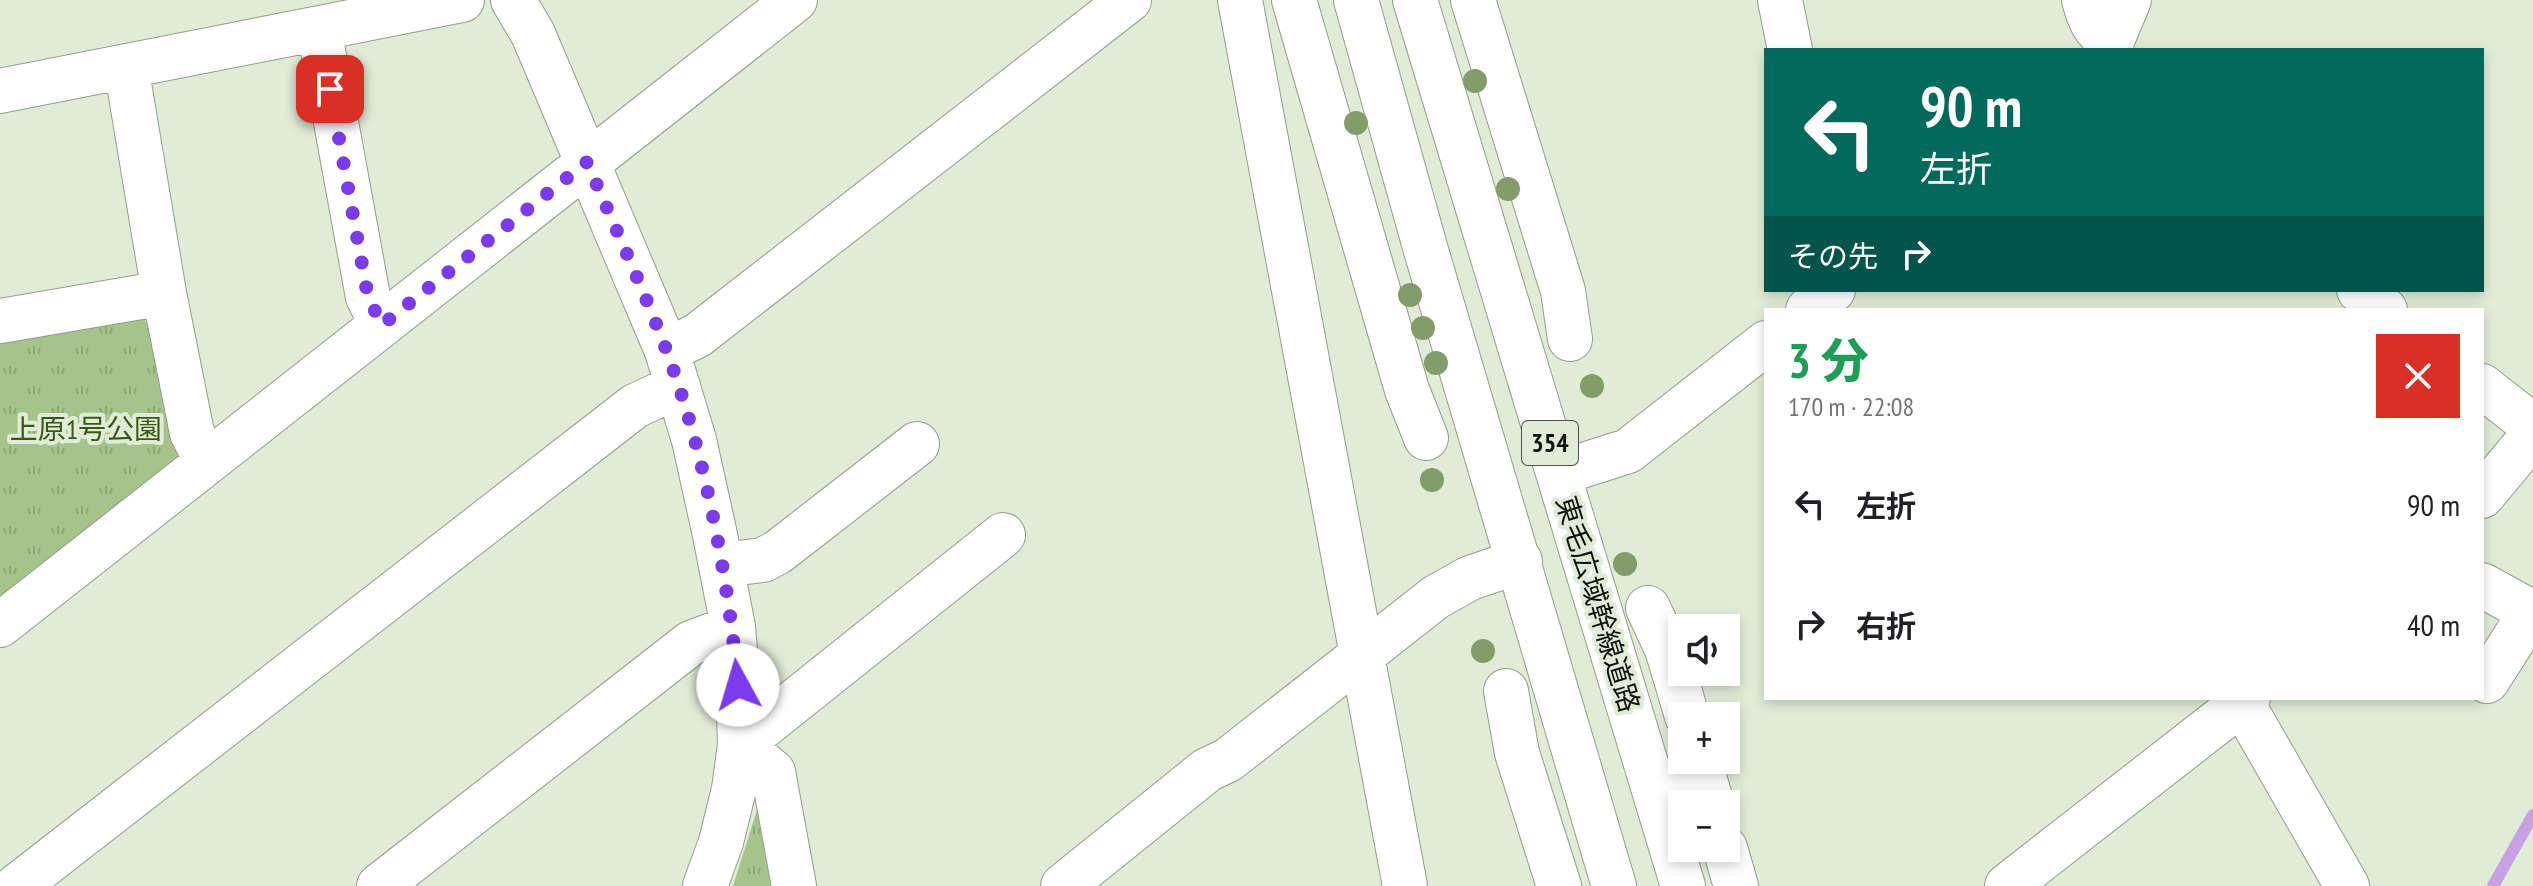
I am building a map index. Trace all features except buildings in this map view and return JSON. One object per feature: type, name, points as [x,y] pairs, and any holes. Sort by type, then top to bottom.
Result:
[{"type":"main road","points":[[0,91],[319,29],[366,10],[462,0]]},
{"type":"main road","points":[[513,0],[533,34],[672,368],[694,440],[733,627],[740,745],[731,802],[705,886]]},
{"type":"main road","points":[[0,625],[795,0]]},
{"type":"main road","points":[[17,886],[635,406],[672,368],[698,335],[1129,0]]},
{"type":"main road","points":[[1240,0],[1405,886]]},
{"type":"main road","points":[[1294,0],[1407,390],[1426,438]]},
{"type":"main road","name":"354","points":[[1356,0],[1425,247],[1614,886]]},
{"type":"main road","name":"東毛広域幹線道路","points":[[1415,0],[1439,71],[1683,886]]},
{"type":"main road","points":[[1439,71],[1454,0]]},
{"type":"main road","points":[[1473,0],[1563,291],[1570,339]]},
{"type":"main road","points":[[1780,0],[1790,48]]},
{"type":"main road","points":[[2084,0],[2090,21],[2110,46],[2129,0]]},
{"type":"main road","points":[[319,29],[368,297],[382,325]]},
{"type":"main road","points":[[126,66],[164,293],[192,433],[207,462]]},
{"type":"main road","points":[[1347,180],[1425,247]]},
{"type":"main road","points":[[1810,308],[1830,292]]},
{"type":"main road","points":[[2362,292],[2382,308]]},
{"type":"main road","points":[[0,321],[164,293]]},
{"type":"main road","points":[[1559,473],[1628,451],[1764,345]]},
{"type":"main road","points":[[2484,388],[2533,426]]},
{"type":"main road","points":[[2484,494],[2533,435]]},
{"type":"main road","points":[[721,565],[763,560],[778,552],[917,444]]},
{"type":"main road","points":[[740,745],[1003,535]]},
{"type":"main road","points":[[1063,886],[1207,770],[1228,760],[1436,597],[1470,578],[1520,561]]},
{"type":"main road","points":[[2484,586],[2532,611],[2487,681]]},
{"type":"main road","points":[[1648,608],[1667,649],[1683,702]]},
{"type":"main road","points":[[379,886],[691,643],[733,627]]},
{"type":"main road","points":[[1506,691],[1517,753],[1559,886]]},
{"type":"main road","points":[[2007,886],[2245,700],[2347,886]]},
{"type":"main road","points":[[740,745],[773,772],[794,886]]},
{"type":"main road","points":[[1649,772],[1672,790]]},
{"type":"green space","name":"上原1号公園","points":[[139,315],[158,332],[180,453],[168,478],[0,608],[0,342]]},
{"type":"green space","points":[[763,791],[786,886],[733,886]]},
{"type":"waterway","points":[[2493,886],[2533,815]]},
{"type":"route","points":[[330,89],[368,297],[382,325],[587,162],[667,351],[694,440],[733,627],[738,685]]}]
